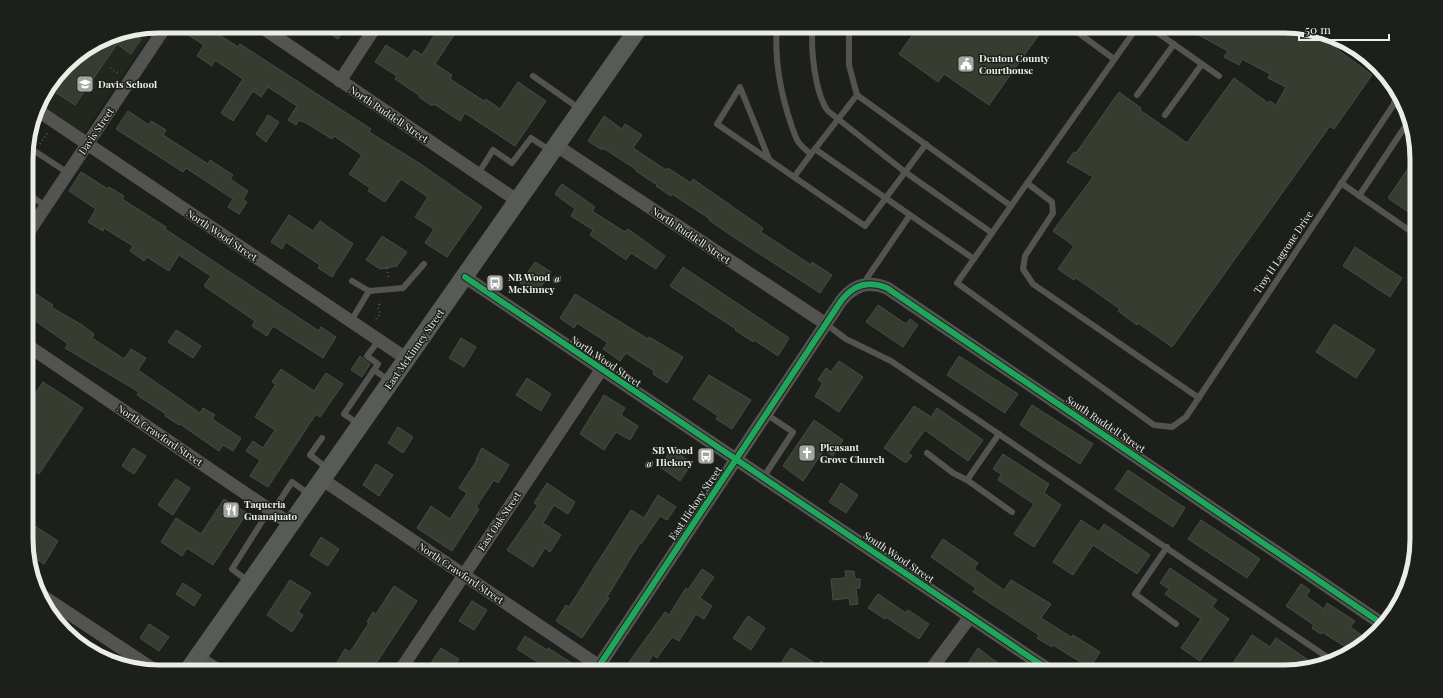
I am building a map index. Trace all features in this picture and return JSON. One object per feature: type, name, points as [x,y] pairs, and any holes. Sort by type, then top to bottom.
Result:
[{"type":"main road","name":"East McKinney Street","points":[[192,665],[251,584],[635,33]]},
{"type":"street","name":"Davis Street","points":[[33,226],[161,33]]},
{"type":"street","name":"North Ruddell Street","points":[[270,33],[518,201]]},
{"type":"street","points":[[340,81],[371,33]]},
{"type":"street","name":"North Wood Street","points":[[42,113],[407,359]]},
{"type":"street","name":"North Ruddell Street","points":[[555,149],[826,324]]},
{"type":"street","name":"North Wood Street","points":[[465,277],[736,460]]},
{"type":"street","points":[[826,324],[847,293],[856,287],[866,284]]},
{"type":"street","name":"South Ruddell Street","points":[[866,284],[877,284],[887,288],[1379,622]]},
{"type":"street","name":"East Hickory Street","points":[[604,665],[736,460],[826,324]]},
{"type":"street","name":"North Crawford Street","points":[[33,349],[292,524]]},
{"type":"street","name":"East Oak Street","points":[[404,665],[601,370]]},
{"type":"street","name":"South Wood Street","points":[[736,460],[1042,665]]},
{"type":"street","name":"North Crawford Street","points":[[326,475],[463,575],[594,665]]},
{"type":"street","points":[[49,601],[146,664]]},
{"type":"street","points":[[934,665],[970,617]]},
{"type":"street","points":[[198,657],[210,665]]},
{"type":"lane","points":[[777,33],[776,54],[786,110],[799,143],[886,198],[974,258],[1133,33]]},
{"type":"lane","points":[[813,33],[812,42],[822,99],[825,108],[838,120],[905,172],[992,233]]},
{"type":"lane","points":[[849,33],[849,65],[857,95],[1011,206]]},
{"type":"lane","points":[[1079,33],[1114,59]]},
{"type":"lane","points":[[1158,33],[1219,76]]},
{"type":"lane","points":[[1137,95],[1174,44]]},
{"type":"lane","points":[[1165,115],[1202,64]]},
{"type":"lane","points":[[533,76],[582,110]]},
{"type":"lane","points":[[769,159],[740,87],[717,124],[865,226],[926,144]]},
{"type":"lane","points":[[794,177],[857,95]]},
{"type":"lane","name":"Troy H Lagrone Drive","points":[[974,258],[957,283],[1154,425],[1172,427],[1186,417],[1396,102]]},
{"type":"lane","points":[[1358,196],[1406,126]]},
{"type":"lane","points":[[478,174],[493,150],[512,163],[531,138],[555,149]]},
{"type":"lane","points":[[33,150],[68,173]]},
{"type":"lane","points":[[1026,183],[1052,202],[1053,213],[1025,256],[1023,269],[1033,284],[1199,398]]},
{"type":"lane","points":[[1341,183],[1410,231]]},
{"type":"lane","points":[[33,198],[46,206]]},
{"type":"lane","points":[[866,284],[867,278],[910,215]]},
{"type":"lane","points":[[352,281],[369,292],[404,288],[424,264]]},
{"type":"lane","points":[[351,321],[369,292]]},
{"type":"lane","points":[[826,324],[846,339],[891,361],[1327,657]]},
{"type":"lane","points":[[361,425],[344,414],[378,364],[367,356],[379,340]]},
{"type":"lane","points":[[374,370],[391,382]]},
{"type":"lane","points":[[763,478],[793,432],[766,414]]},
{"type":"lane","points":[[967,480],[999,434]]},
{"type":"lane","points":[[322,438],[310,455],[326,475]]},
{"type":"lane","points":[[927,453],[953,473],[967,480],[1012,512]]},
{"type":"lane","points":[[251,584],[232,569],[271,510],[292,482],[312,496]]},
{"type":"lane","points":[[1167,547],[1135,594],[1176,624]]},
{"type":"path","points":[[44,138],[48,132]]},
{"type":"path","points":[[387,268],[389,284]]},
{"type":"path","points":[[376,319],[380,314],[378,307],[381,301]]},
{"type":"shaded area","name":"Davis School","points":[[151,34],[84,133],[45,107],[59,82],[76,64],[96,50],[127,37]]},
{"type":"shaded area","points":[[1183,661],[1188,665],[1180,665]]},
{"type":"building","points":[[185,33],[217,33],[238,47],[240,44],[371,129],[369,132],[419,163],[482,207],[447,257],[425,243],[434,229],[415,217],[428,197],[401,179],[385,202],[368,191],[370,188],[349,174],[362,155],[334,136],[332,139],[299,120],[296,125],[288,120],[297,106],[268,87],[261,97],[253,91],[233,121],[221,113],[243,79],[215,60],[212,66],[197,56],[204,45]]},
{"type":"building","points":[[329,33],[342,33],[338,39]]},
{"type":"building","points":[[436,33],[451,33],[454,35],[435,64],[452,75],[450,79],[484,101],[486,99],[500,109],[518,82],[546,101],[515,146],[465,113],[460,121],[434,104],[432,106],[395,79],[397,76],[375,62],[386,45],[408,59],[414,50],[422,55]]},
{"type":"building","name":"Denton County Courthouse","points":[[914,33],[1040,33],[989,105],[944,74],[938,82],[899,54]]},
{"type":"building","points":[[1195,33],[1292,33],[1308,35],[1325,41],[1372,75],[1334,129],[1330,126],[1172,347],[1138,323],[1137,325],[1118,311],[1120,309],[1076,278],[1074,280],[1058,269],[1074,246],[1053,231],[1093,177],[1067,162],[1074,152],[1076,153],[1119,92],[1141,108],[1140,110],[1187,143],[1234,78],[1268,103],[1270,101],[1276,105],[1286,87],[1268,78],[1270,74],[1242,59],[1239,65],[1224,57],[1228,51]]},
{"type":"building","points":[[135,35],[141,39],[131,54],[117,44],[75,105],[53,91],[64,76],[76,64],[96,50],[111,43]]},
{"type":"building","points":[[128,111],[149,125],[151,121],[166,130],[163,135],[208,164],[210,160],[233,175],[230,179],[248,191],[243,200],[247,202],[239,214],[228,207],[233,199],[186,168],[183,172],[116,129]]},
{"type":"building","points":[[268,115],[279,122],[266,142],[256,134]]},
{"type":"building","points":[[604,116],[622,129],[625,124],[642,135],[633,148],[666,170],[668,168],[691,183],[693,179],[763,228],[761,232],[811,265],[812,262],[832,275],[820,293],[732,236],[709,220],[710,219],[672,194],[671,196],[656,186],[657,185],[636,171],[637,170],[603,148],[602,150],[588,141]]},
{"type":"building","points":[[1410,166],[1410,213],[1388,198]]},
{"type":"building","points":[[81,172],[108,189],[109,187],[124,196],[122,199],[166,227],[165,229],[319,331],[321,327],[336,337],[323,358],[273,326],[267,336],[252,326],[255,321],[204,286],[211,276],[179,255],[169,271],[147,257],[144,261],[130,251],[133,246],[104,228],[103,231],[88,222],[96,209],[69,191]]},
{"type":"building","points":[[562,184],[595,207],[592,211],[625,232],[628,229],[665,256],[656,269],[631,253],[626,260],[590,235],[593,230],[571,216],[575,209],[555,194]]},
{"type":"building","points":[[289,215],[313,231],[320,221],[353,244],[332,277],[318,268],[320,265],[286,242],[282,249],[271,242]]},
{"type":"building","points":[[382,236],[407,252],[397,266],[380,269],[366,260]]},
{"type":"building","points":[[1355,247],[1402,278],[1390,297],[1343,266]]},
{"type":"building","points":[[535,262],[551,272],[536,294],[520,283]]},
{"type":"building","points":[[683,267],[789,338],[778,356],[754,340],[753,342],[735,330],[736,329],[670,286]]},
{"type":"building","points":[[33,292],[53,305],[51,307],[82,325],[94,334],[92,338],[124,359],[131,349],[146,358],[138,370],[200,413],[203,408],[215,415],[212,419],[241,438],[233,451],[223,445],[219,451],[180,424],[179,425],[165,416],[166,414],[137,395],[139,392],[65,348],[68,344],[33,319]]},
{"type":"building","points":[[575,294],[648,339],[649,337],[683,357],[667,383],[653,374],[654,371],[626,353],[620,361],[603,349],[608,343],[577,323],[574,328],[560,318]]},
{"type":"building","points":[[878,305],[906,324],[910,319],[918,325],[903,347],[866,322]]},
{"type":"building","points":[[1334,324],[1375,350],[1356,378],[1316,352]]},
{"type":"building","points":[[176,330],[201,346],[193,358],[168,342]]},
{"type":"building","points":[[461,338],[476,347],[464,367],[449,358]]},
{"type":"building","points":[[360,356],[370,364],[362,377],[351,370]]},
{"type":"building","points":[[959,356],[1018,394],[1005,413],[947,375]]},
{"type":"building","points":[[839,361],[863,377],[839,412],[815,396],[823,383],[818,380],[826,368],[831,372]]},
{"type":"building","points":[[281,369],[314,391],[326,373],[343,384],[320,417],[316,414],[268,487],[250,476],[260,460],[246,451],[253,441],[263,448],[275,430],[255,417],[276,384],[272,382]]},
{"type":"building","points":[[709,375],[751,400],[732,429],[716,419],[718,416],[693,399]]},
{"type":"building","points":[[527,378],[551,394],[541,411],[516,395]]},
{"type":"building","points":[[43,382],[83,408],[39,474],[33,470],[33,397]]},
{"type":"building","points":[[604,395],[625,408],[621,415],[638,426],[630,440],[616,432],[604,450],[580,434]]},
{"type":"building","points":[[1032,405],[1093,444],[1080,464],[1020,425]]},
{"type":"building","points":[[914,406],[931,417],[937,408],[983,440],[968,461],[925,430],[908,453],[912,456],[906,463],[884,448]]},
{"type":"building","name":"Pleasant Grove Church","points":[[814,420],[843,440],[833,456],[824,450],[803,481],[783,466]]},
{"type":"building","points":[[398,427],[413,437],[403,453],[388,443]]},
{"type":"building","points":[[133,448],[146,456],[134,474],[122,466]]},
{"type":"building","points":[[482,448],[509,465],[498,483],[494,480],[476,507],[479,509],[452,551],[417,528],[431,506],[450,519],[467,493],[459,488],[477,460],[476,459]]},
{"type":"building","points":[[671,449],[692,463],[680,481],[660,467]]},
{"type":"building","points":[[1003,454],[1049,484],[1044,493],[1061,505],[1034,547],[1014,534],[1034,504],[998,480],[1001,474],[993,469]]},
{"type":"building","points":[[376,464],[393,475],[379,496],[363,485]]},
{"type":"building","points":[[1128,470],[1185,508],[1173,527],[1115,489]]},
{"type":"building","points":[[176,479],[190,488],[173,515],[158,505]]},
{"type":"building","points":[[547,483],[575,502],[568,514],[554,505],[543,523],[561,535],[550,552],[545,548],[533,567],[507,550],[538,505],[534,503]]},
{"type":"building","points":[[841,483],[858,495],[846,513],[829,502]]},
{"type":"building","points":[[658,495],[676,507],[667,520],[660,516],[641,544],[640,543],[607,597],[609,598],[582,638],[556,621],[566,605],[569,607],[631,510],[644,518]]},
{"type":"building","points":[[224,499],[247,513],[213,565],[187,548],[182,556],[161,542],[176,518],[201,534]]},
{"type":"building","points":[[1081,520],[1099,532],[1104,524],[1150,555],[1137,574],[1093,545],[1073,575],[1053,562]]},
{"type":"building","points":[[1201,520],[1260,559],[1247,578],[1188,539]]},
{"type":"building","points":[[33,525],[58,541],[44,564],[35,558]]},
{"type":"building","points":[[321,537],[339,549],[328,566],[310,555]]},
{"type":"building","points":[[943,539],[978,563],[974,569],[1004,590],[1011,580],[1051,604],[1041,618],[1071,637],[1073,635],[1100,652],[1092,665],[1085,665],[1053,645],[1052,647],[1037,638],[1039,635],[973,592],[976,588],[931,557]]},
{"type":"building","points":[[1170,568],[1217,600],[1212,607],[1229,619],[1200,661],[1181,648],[1201,619],[1165,594],[1169,589],[1160,583]]},
{"type":"building","points":[[702,569],[714,577],[700,598],[712,606],[704,619],[696,614],[679,641],[672,637],[657,658],[653,655],[647,665],[627,665],[665,612],[669,615],[686,588],[688,590]]},
{"type":"building","points":[[845,571],[854,571],[855,579],[860,579],[860,588],[856,588],[858,604],[850,605],[849,598],[833,600],[831,579],[846,578]]},
{"type":"building","points":[[290,580],[311,593],[298,612],[303,615],[292,632],[267,615]]},
{"type":"building","points":[[183,583],[201,595],[194,606],[176,594]]},
{"type":"building","points":[[1301,584],[1310,590],[1306,596],[1324,609],[1327,603],[1355,621],[1350,627],[1364,637],[1347,648],[1322,632],[1321,634],[1312,628],[1314,625],[1286,606]]},
{"type":"building","points":[[394,586],[417,601],[377,662],[376,661],[373,665],[336,665],[345,649],[350,652],[369,623],[367,622],[373,612],[376,614]]},
{"type":"building","points":[[878,594],[906,613],[908,610],[929,624],[919,639],[886,617],[885,619],[868,608]]},
{"type":"building","points":[[472,601],[487,610],[474,630],[459,621]]},
{"type":"building","points":[[748,616],[765,628],[751,650],[733,638]]},
{"type":"building","points":[[149,624],[169,637],[159,651],[140,638]]},
{"type":"building","points":[[1252,635],[1270,647],[1276,638],[1311,662],[1292,665],[1266,665],[1263,663],[1262,665],[1232,665]]},
{"type":"building","points":[[525,636],[575,665],[542,665],[517,649]]},
{"type":"building","points":[[441,648],[459,659],[455,665],[430,665]]},
{"type":"building","points":[[791,648],[818,665],[780,665]]},
{"type":"building","points":[[978,648],[1002,665],[967,665]]},
{"type":"building","points":[[821,661],[827,665],[818,665]]},
{"type":"cycle path","points":[[465,277],[1042,665]]},
{"type":"cycle path","points":[[600,665],[841,301],[851,291],[867,284],[887,288],[1379,622]]},
{"type":"place","name":"Denton County Courthouse","points":[[966,64]]},
{"type":"place","name":"Davis School","points":[[85,84]]},
{"type":"place","name":"NB Wood @ McKinney","points":[[495,283]]},
{"type":"place","name":"Pleasant Grove Church","points":[[807,453]]},
{"type":"place","name":"SB Wood @ Hickory","points":[[706,456]]},
{"type":"place","name":"Taqueria Guanajuato","points":[[231,510]]}]
